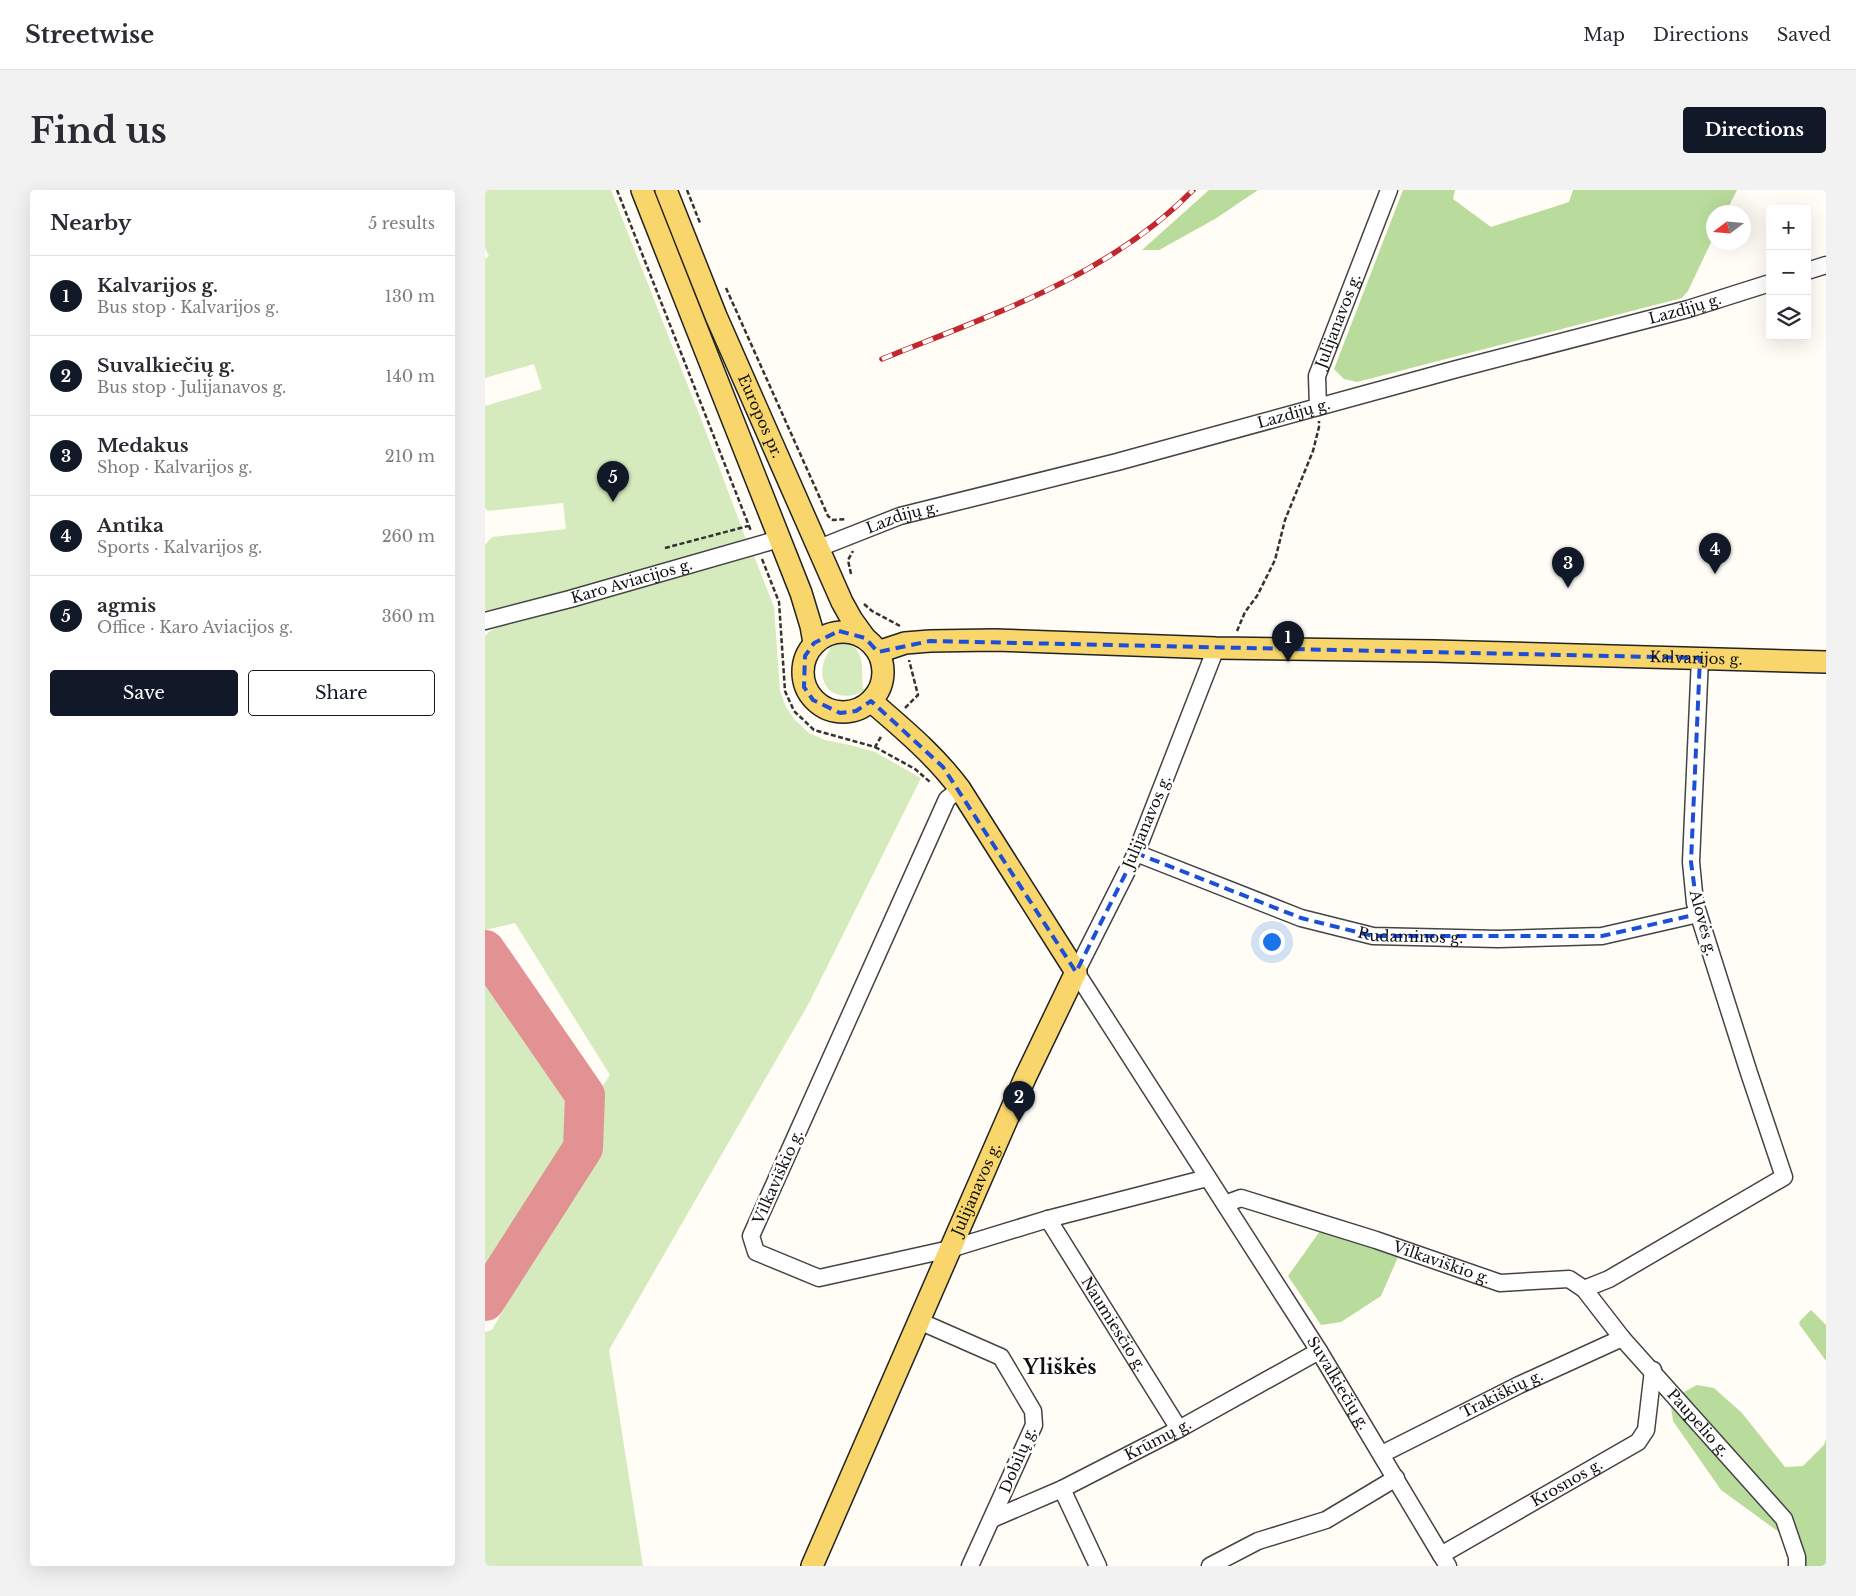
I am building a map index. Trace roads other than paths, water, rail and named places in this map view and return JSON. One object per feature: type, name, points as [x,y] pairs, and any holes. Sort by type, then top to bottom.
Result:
[{"type":"main road","name":"Europos pr.","points":[[642,190],[801,593],[814,643]]},
{"type":"main road","name":"Europos pr.","points":[[665,190],[716,316],[842,602],[852,620],[872,645],[883,664],[883,678],[879,691],[871,701]]},
{"type":"main road","points":[[871,701],[856,711],[840,713],[825,709],[813,700],[804,686],[802,671],[805,656],[814,643],[825,635],[839,631],[852,632],[872,645]]},
{"type":"main road","name":"Kalvarijos g.","points":[[872,645],[930,641],[994,640],[1226,648],[1387,650],[1826,662]]},
{"type":"main road","name":"Suvalkiečių g.","points":[[871,701],[919,742],[943,767],[953,794],[1076,972]]},
{"type":"main road","name":"Julijanavos g.","points":[[812,1566],[1025,1078],[1076,972]]},
{"type":"street","name":"Julijanavos g.","points":[[1318,407],[1317,376],[1389,190]]},
{"type":"street","points":[[1811,270],[1826,265]]},
{"type":"street","name":"Lazdijų g.","points":[[819,548],[900,516],[1117,462],[1453,370],[1688,309],[1766,284]]},
{"type":"street","name":"Karo Aviacijos g.","points":[[485,621],[779,539]]},
{"type":"street","name":"Julijanavos g.","points":[[1076,972],[1136,853],[1226,648]]},
{"type":"street","name":"Alovės g.","points":[[1584,1288],[1609,1279],[1784,1177],[1697,914],[1691,862],[1700,658]]},
{"type":"street","name":"Vilkaviškio g.","points":[[953,794],[751,1236],[756,1252],[819,1278],[950,1249],[1048,1218],[1207,1178]]},
{"type":"street","name":"Rudaminos g.","points":[[1136,853],[1301,918],[1373,936],[1498,939],[1602,936],[1697,914]]},
{"type":"street","name":"Suvalkiečių g.","points":[[1076,972],[1319,1352],[1445,1560]]},
{"type":"street","name":"Vilkaviškio g.","points":[[1225,1204],[1241,1198],[1376,1240],[1500,1283],[1569,1279],[1584,1288]]},
{"type":"street","name":"Naumiesčio g.","points":[[1048,1218],[1179,1429]]},
{"type":"street","name":"Paupelio g.","points":[[1584,1288],[1622,1338],[1653,1370],[1784,1519],[1797,1557],[1797,1566]]},
{"type":"street","name":"Dobilų g.","points":[[919,1321],[1001,1357],[1033,1411],[1034,1425],[970,1566]]},
{"type":"street","name":"Trakiškių g.","points":[[1382,1454],[1519,1385],[1622,1338]]},
{"type":"street","name":"Krūmų g.","points":[[992,1519],[1063,1489],[1179,1429],[1319,1352]]},
{"type":"street","name":"Krosnos g.","points":[[1445,1560],[1639,1442],[1646,1430],[1653,1370]]},
{"type":"street","points":[[1210,1566],[1258,1541],[1326,1520],[1396,1478]]},
{"type":"street","points":[[1063,1489],[1098,1566]]},
{"type":"railway","points":[[882,359],[1006,309],[1086,270],[1160,220],[1193,190]]},
{"type":"place","name":"agmis","points":[[613,502]]},
{"type":"place","name":"Antika","points":[[1715,574]]},
{"type":"place","name":"Medakus","points":[[1568,588]]},
{"type":"place","name":"Kalvarijos g.","points":[[1288,662]]},
{"type":"place","name":"Suvalkiečių g.","points":[[1019,1122]]},
{"type":"district","name":"Yliškės","points":[[1060,1367]]}]
